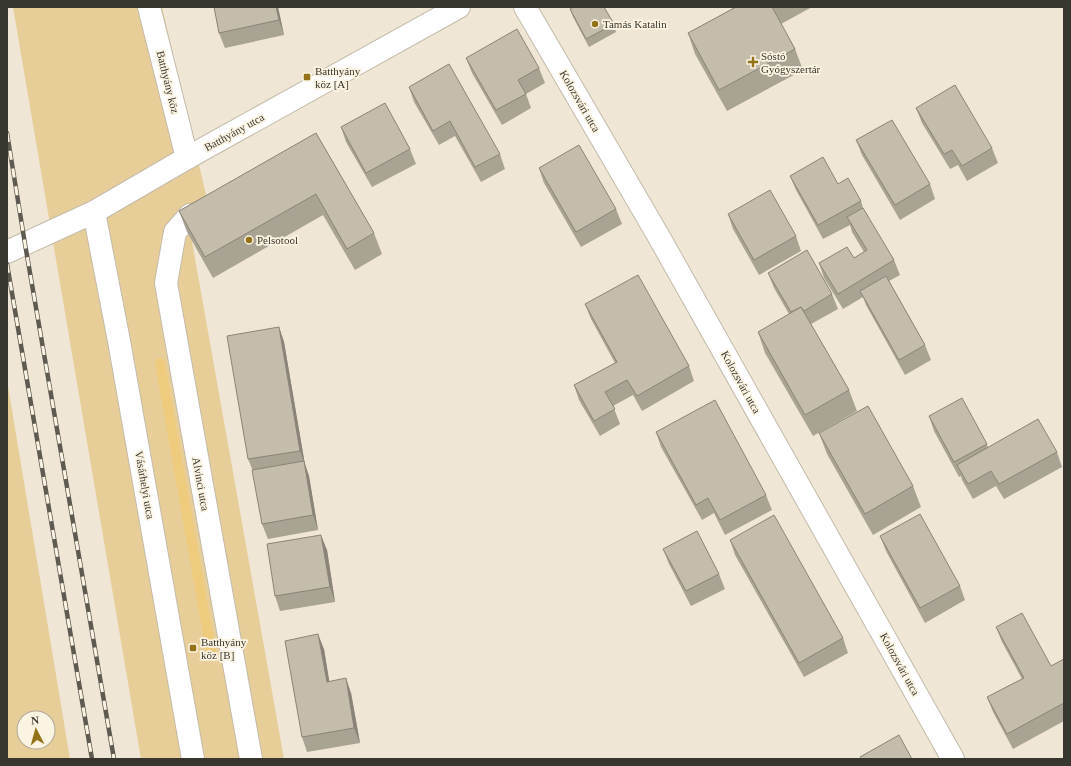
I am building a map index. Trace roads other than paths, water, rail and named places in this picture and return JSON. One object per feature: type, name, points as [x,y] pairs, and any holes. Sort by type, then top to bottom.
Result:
[{"type":"street","name":"Batthyány köz","points":[[149,7],[187,158]]},
{"type":"street","name":"Batthyány utca","points":[[7,252],[94,212],[187,158],[459,7]]},
{"type":"street","name":"Kolozsvári utca","points":[[526,7],[659,236],[953,759]]},
{"type":"street","name":"Vásárhelyi utca","points":[[94,212],[119,341],[193,759]]},
{"type":"street","name":"Alvinci utca","points":[[190,215],[175,232],[166,283],[250,759]]},
{"type":"waterway","points":[[160,363],[211,651]]},
{"type":"railway","points":[[7,133],[114,759]]},
{"type":"railway","points":[[7,264],[92,759]]},
{"type":"place","name":"Tamás Katalin","points":[[595,24]]},
{"type":"place","name":"Sóstó Gyógyszertár","points":[[753,62]]},
{"type":"place","name":"Batthyány köz [A]","points":[[307,77]]},
{"type":"place","name":"Pelsotool","points":[[249,240]]},
{"type":"place","name":"Batthyány köz [B]","points":[[193,648]]}]
